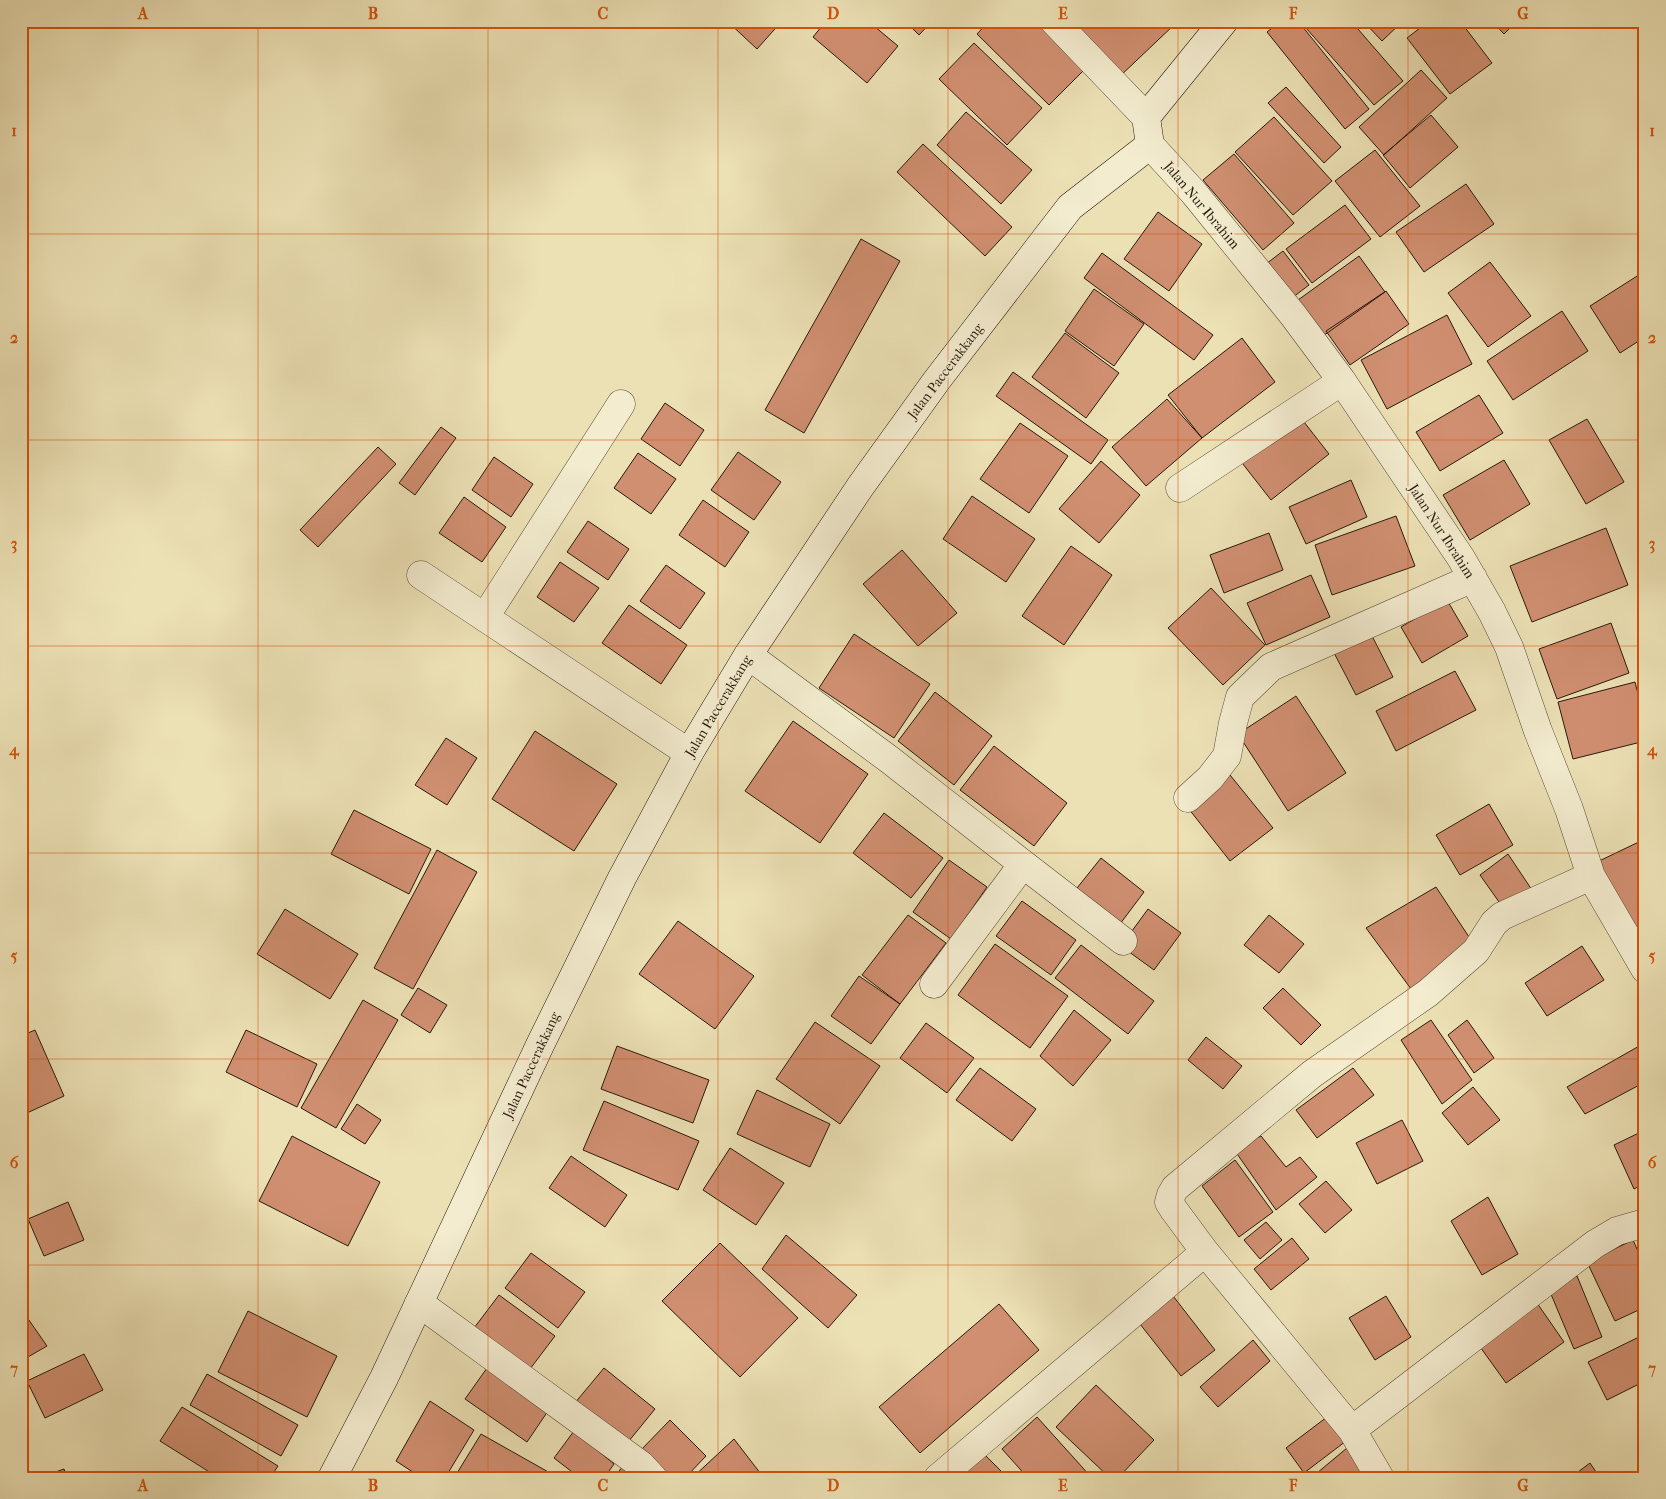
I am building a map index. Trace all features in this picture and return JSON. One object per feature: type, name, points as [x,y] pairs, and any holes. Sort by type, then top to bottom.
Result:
[{"type":"street","points":[[1054,21],[1146,117],[1150,145]]},
{"type":"street","points":[[1146,117],[1224,21]]},
{"type":"street","name":"Jalan Nur Ibrahim","points":[[1150,145],[1206,208],[1293,315],[1342,381],[1461,558],[1492,612],[1508,647],[1538,731],[1569,809],[1591,876],[1645,969]]},
{"type":"street","name":"Jalan Paccerakkang","points":[[332,1478],[384,1378],[617,886],[689,753],[748,655],[865,479],[937,380],[1070,207],[1150,145]]},
{"type":"street","points":[[1180,488],[1342,381]]},
{"type":"street","points":[[485,618],[621,404]]},
{"type":"street","points":[[421,575],[689,753]]},
{"type":"street","points":[[1188,798],[1210,778],[1227,756],[1240,697],[1271,667],[1473,578]]},
{"type":"street","points":[[748,655],[890,760],[1123,941]]},
{"type":"street","points":[[934,984],[1023,864]]},
{"type":"street","points":[[1380,1478],[1352,1430],[1205,1252],[1169,1202],[1171,1195],[1175,1188],[1312,1074],[1428,993],[1476,951],[1494,923],[1502,916],[1591,876]]},
{"type":"street","points":[[1352,1430],[1588,1249],[1618,1231],[1645,1223]]},
{"type":"street","points":[[938,1478],[1205,1252]]},
{"type":"street","points":[[418,1303],[641,1465],[653,1478]]},
{"type":"building","points":[[727,21],[782,21],[757,49]]},
{"type":"building","points":[[826,21],[868,21],[898,46],[867,83],[813,37]]},
{"type":"building","points":[[905,21],[932,21],[919,35]]},
{"type":"building","points":[[989,21],[1038,21],[1086,68],[1049,105],[977,34]]},
{"type":"building","points":[[1062,21],[1174,21],[1176,23],[1117,79]]},
{"type":"building","points":[[1281,21],[1298,21],[1369,109],[1345,129],[1267,32]]},
{"type":"building","points":[[1314,21],[1351,21],[1403,81],[1374,105],[1306,28]]},
{"type":"building","points":[[1363,21],[1403,21],[1382,41]]},
{"type":"building","points":[[1429,21],[1460,21],[1492,63],[1450,94],[1407,38]]},
{"type":"building","points":[[1492,21],[1515,21],[1516,22],[1504,34]]},
{"type":"building","points":[[974,43],[1042,108],[1007,145],[939,79]]},
{"type":"building","points":[[1421,70],[1447,98],[1384,155],[1359,127]]},
{"type":"building","points":[[1286,87],[1341,147],[1324,163],[1268,103]]},
{"type":"building","points":[[966,112],[1032,170],[1001,204],[937,145]]},
{"type":"building","points":[[1431,115],[1458,147],[1410,188],[1383,155]]},
{"type":"building","points":[[1274,117],[1332,181],[1293,215],[1235,152]]},
{"type":"building","points":[[923,144],[1012,227],[985,256],[897,172]]},
{"type":"building","points":[[1375,150],[1420,206],[1380,237],[1335,181]]},
{"type":"building","points":[[1234,154],[1294,223],[1263,250],[1203,180]]},
{"type":"building","points":[[1466,184],[1494,224],[1424,272],[1396,232]]},
{"type":"building","points":[[1345,205],[1371,239],[1312,283],[1286,249]]},
{"type":"building","points":[[1158,212],[1202,244],[1169,291],[1124,259]]},
{"type":"building","points":[[861,239],[900,261],[804,433],[765,410]]},
{"type":"building","points":[[1283,251],[1309,285],[1292,298],[1266,264]]},
{"type":"building","points":[[1102,253],[1213,335],[1194,360],[1084,278]]},
{"type":"building","points":[[1359,256],[1385,292],[1323,336],[1298,300]]},
{"type":"building","points":[[1490,262],[1531,316],[1488,347],[1448,293]]},
{"type":"building","points":[[1645,271],[1645,337],[1620,353],[1590,306]]},
{"type":"building","points":[[1094,289],[1144,324],[1114,366],[1065,331]]},
{"type":"building","points":[[1386,291],[1409,324],[1350,365],[1326,331]]},
{"type":"building","points":[[1562,311],[1588,351],[1513,400],[1487,361]]},
{"type":"building","points":[[1447,315],[1472,364],[1387,409],[1361,360]]},
{"type":"building","points":[[1065,333],[1119,373],[1086,418],[1032,377]]},
{"type":"building","points":[[1242,338],[1275,382],[1202,438],[1168,395]]},
{"type":"building","points":[[1013,372],[1108,440],[1091,464],[996,396]]},
{"type":"building","points":[[1479,395],[1503,433],[1440,471],[1416,432]]},
{"type":"building","points":[[1167,399],[1202,438],[1146,486],[1112,447]]},
{"type":"building","points":[[665,403],[704,430],[680,466],[641,439]]},
{"type":"building","points":[[1297,413],[1329,454],[1271,500],[1239,459]]},
{"type":"building","points":[[1587,419],[1624,482],[1586,504],[1549,440]]},
{"type":"building","points":[[1020,423],[1068,456],[1029,513],[980,479]]},
{"type":"building","points":[[441,427],[456,438],[415,495],[399,483]]},
{"type":"building","points":[[378,447],[396,464],[318,547],[300,530]]},
{"type":"building","points":[[738,452],[781,482],[754,520],[711,490]]},
{"type":"building","points":[[638,453],[676,479],[651,514],[614,488]]},
{"type":"building","points":[[494,457],[533,484],[511,517],[472,490]]},
{"type":"building","points":[[1504,460],[1530,504],[1470,540],[1443,495]]},
{"type":"building","points":[[1101,461],[1140,495],[1099,543],[1059,509]]},
{"type":"building","points":[[1351,480],[1367,517],[1306,544],[1289,507]]},
{"type":"building","points":[[972,496],[1035,539],[1006,582],[943,539]]},
{"type":"building","points":[[464,497],[506,527],[482,562],[439,533]]},
{"type":"building","points":[[703,500],[749,532],[725,567],[679,535]]},
{"type":"building","points":[[1396,516],[1415,566],[1332,595],[1315,545]]},
{"type":"building","points":[[588,521],[629,549],[608,580],[567,552]]},
{"type":"building","points":[[1606,528],[1628,585],[1532,622],[1510,566]]},
{"type":"building","points":[[1269,533],[1283,570],[1224,593],[1210,555]]},
{"type":"building","points":[[1071,546],[1112,575],[1064,645],[1022,616]]},
{"type":"building","points":[[902,550],[957,613],[918,646],[863,584]]},
{"type":"building","points":[[560,562],[599,588],[574,622],[537,597]]},
{"type":"building","points":[[666,565],[705,593],[680,629],[640,601]]},
{"type":"building","points":[[1311,575],[1330,617],[1266,645],[1247,603]]},
{"type":"building","points":[[1211,588],[1265,645],[1223,685],[1168,628]]},
{"type":"building","points":[[1447,600],[1468,636],[1422,663],[1401,627]]},
{"type":"building","points":[[629,605],[687,645],[661,684],[602,643]]},
{"type":"building","points":[[1611,623],[1629,673],[1557,699],[1539,649]]},
{"type":"building","points":[[1370,632],[1393,677],[1356,695],[1333,651]]},
{"type":"building","points":[[854,634],[930,684],[894,738],[819,688]]},
{"type":"building","points":[[1455,671],[1476,710],[1396,751],[1376,711]]},
{"type":"building","points":[[1635,682],[1645,721],[1645,741],[1573,759],[1558,702]]},
{"type":"building","points":[[935,692],[992,736],[954,785],[898,741]]},
{"type":"building","points":[[1296,696],[1346,773],[1288,811],[1238,734]]},
{"type":"building","points":[[793,721],[868,774],[820,843],[745,791]]},
{"type":"building","points":[[535,731],[617,784],[574,851],[492,799]]},
{"type":"building","points":[[446,738],[477,758],[447,805],[415,785]]},
{"type":"building","points":[[994,746],[1067,803],[1034,846],[960,790]]},
{"type":"building","points":[[1230,775],[1273,828],[1230,861],[1188,808]]},
{"type":"building","points":[[1489,804],[1513,845],[1460,875],[1436,835]]},
{"type":"building","points":[[354,810],[431,849],[409,894],[331,854]]},
{"type":"building","points":[[884,813],[943,858],[911,898],[853,853]]},
{"type":"building","points":[[1645,839],[1645,942],[1597,862]]},
{"type":"building","points":[[437,850],[477,872],[413,989],[374,968]]},
{"type":"building","points":[[1508,854],[1532,890],[1504,909],[1480,875]]},
{"type":"building","points":[[1101,858],[1144,892],[1117,928],[1073,893]]},
{"type":"building","points":[[949,860],[987,887],[951,939],[913,912]]},
{"type":"building","points":[[1436,887],[1473,943],[1414,993],[1366,928]]},
{"type":"building","points":[[1022,901],[1076,940],[1051,975],[996,936]]},
{"type":"building","points":[[285,909],[358,954],[330,999],[257,954]]},
{"type":"building","points":[[1148,909],[1181,933],[1154,970],[1121,946]]},
{"type":"building","points":[[908,915],[946,943],[900,1004],[862,975]]},
{"type":"building","points":[[1269,915],[1304,944],[1279,973],[1244,945]]},
{"type":"building","points":[[678,921],[754,976],[715,1029],[639,974]]},
{"type":"building","points":[[995,944],[1068,996],[1030,1048],[958,995]]},
{"type":"building","points":[[1081,945],[1154,1001],[1128,1034],[1055,978]]},
{"type":"building","points":[[1582,946],[1604,980],[1547,1016],[1525,983]]},
{"type":"building","points":[[859,976],[900,1004],[871,1044],[831,1016]]},
{"type":"building","points":[[418,988],[447,1005],[430,1033],[401,1015]]},
{"type":"building","points":[[1283,988],[1321,1025],[1301,1045],[1263,1008]]},
{"type":"building","points":[[363,1000],[398,1020],[336,1128],[301,1108]]},
{"type":"building","points":[[1074,1010],[1111,1040],[1073,1086],[1040,1056]]},
{"type":"building","points":[[1431,1020],[1472,1080],[1442,1104],[1401,1040]]},
{"type":"building","points":[[1467,1020],[1494,1058],[1474,1073],[1448,1035]]},
{"type":"building","points":[[815,1022],[880,1066],[840,1124],[776,1079]]},
{"type":"building","points":[[926,1023],[974,1058],[947,1093],[900,1058]]},
{"type":"building","points":[[35,1030],[64,1096],[27,1113],[21,1102],[21,1036]]},
{"type":"building","points":[[246,1030],[317,1064],[297,1107],[226,1072]]},
{"type":"building","points":[[1206,1037],[1242,1066],[1223,1089],[1188,1060]]},
{"type":"building","points":[[1641,1045],[1645,1051],[1645,1082],[1585,1114],[1567,1087]]},
{"type":"building","points":[[617,1046],[709,1080],[693,1123],[601,1089]]},
{"type":"building","points":[[980,1068],[1036,1109],[1012,1141],[956,1100]]},
{"type":"building","points":[[1353,1068],[1374,1095],[1317,1138],[1296,1110]]},
{"type":"building","points":[[1473,1087],[1500,1120],[1468,1145],[1442,1113]]},
{"type":"building","points":[[757,1090],[830,1124],[810,1167],[737,1134]]},
{"type":"building","points":[[604,1101],[699,1141],[678,1190],[583,1150]]},
{"type":"building","points":[[357,1104],[381,1120],[365,1144],[341,1129]]},
{"type":"building","points":[[1402,1120],[1423,1161],[1377,1184],[1356,1143]]},
{"type":"building","points":[[1645,1130],[1645,1183],[1634,1189],[1614,1145]]},
{"type":"building","points":[[292,1136],[380,1182],[348,1246],[259,1201]]},
{"type":"building","points":[[1261,1136],[1286,1167],[1300,1157],[1317,1177],[1276,1210],[1233,1148]]},
{"type":"building","points":[[730,1148],[784,1183],[756,1225],[703,1190]]},
{"type":"building","points":[[571,1156],[627,1195],[605,1227],[549,1188]]},
{"type":"building","points":[[1235,1160],[1273,1212],[1239,1237],[1202,1186]]},
{"type":"building","points":[[1326,1181],[1352,1210],[1325,1233],[1299,1204]]},
{"type":"building","points":[[1488,1197],[1518,1254],[1482,1275],[1451,1221]]},
{"type":"building","points":[[68,1202],[84,1240],[44,1256],[28,1219]]},
{"type":"building","points":[[1266,1222],[1282,1240],[1260,1259],[1244,1240]]},
{"type":"building","points":[[786,1235],[857,1295],[828,1328],[762,1269]]},
{"type":"building","points":[[1292,1238],[1309,1259],[1271,1290],[1254,1269]]},
{"type":"building","points":[[1633,1240],[1645,1267],[1645,1271],[1640,1278],[1645,1288],[1645,1307],[1615,1321],[1587,1262]]},
{"type":"building","points":[[720,1243],[798,1318],[740,1377],[662,1301]]},
{"type":"building","points":[[531,1253],[585,1292],[558,1328],[505,1288]]},
{"type":"building","points":[[1577,1276],[1602,1337],[1574,1349],[1548,1287]]},
{"type":"building","points":[[1170,1292],[1215,1350],[1181,1376],[1136,1319]]},
{"type":"building","points":[[499,1295],[555,1336],[527,1373],[471,1332]]},
{"type":"building","points":[[1386,1296],[1411,1337],[1375,1360],[1349,1318]]},
{"type":"building","points":[[1537,1303],[1564,1342],[1506,1383],[1478,1344]]},
{"type":"building","points":[[999,1304],[1039,1350],[920,1453],[879,1407]]},
{"type":"building","points":[[248,1311],[337,1356],[307,1417],[218,1372]]},
{"type":"building","points":[[24,1313],[47,1346],[21,1361],[21,1314]]},
{"type":"building","points":[[1645,1334],[1645,1381],[1607,1400],[1588,1362]]},
{"type":"building","points":[[1253,1340],[1270,1361],[1218,1407],[1200,1387]]},
{"type":"building","points":[[84,1354],[103,1390],[45,1418],[27,1381]]},
{"type":"building","points":[[487,1368],[548,1411],[527,1442],[465,1399]]},
{"type":"building","points":[[604,1368],[655,1409],[624,1447],[574,1404]]},
{"type":"building","points":[[207,1374],[298,1425],[281,1456],[190,1405]]},
{"type":"building","points":[[1096,1385],[1154,1440],[1118,1478],[1110,1478],[1056,1427]]},
{"type":"building","points":[[430,1401],[474,1430],[445,1478],[422,1478],[396,1461]]},
{"type":"building","points":[[182,1407],[278,1466],[270,1478],[219,1478],[160,1441]]},
{"type":"building","points":[[1331,1414],[1350,1438],[1304,1473],[1286,1448]]},
{"type":"building","points":[[1037,1417],[1092,1478],[1028,1478],[1002,1449]]},
{"type":"building","points":[[670,1420],[706,1456],[685,1478],[662,1478],[638,1453]]},
{"type":"building","points":[[574,1431],[614,1464],[604,1478],[580,1478],[554,1458]]},
{"type":"building","points":[[481,1434],[559,1478],[454,1478]]},
{"type":"building","points":[[734,1439],[764,1478],[692,1478]]},
{"type":"building","points":[[1347,1448],[1373,1478],[1311,1478]]},
{"type":"building","points":[[983,1453],[1008,1478],[959,1478]]},
{"type":"building","points":[[1590,1463],[1600,1478],[1570,1478]]},
{"type":"building","points":[[625,1464],[641,1478],[613,1478]]},
{"type":"building","points":[[64,1469],[67,1478],[39,1478]]}]
